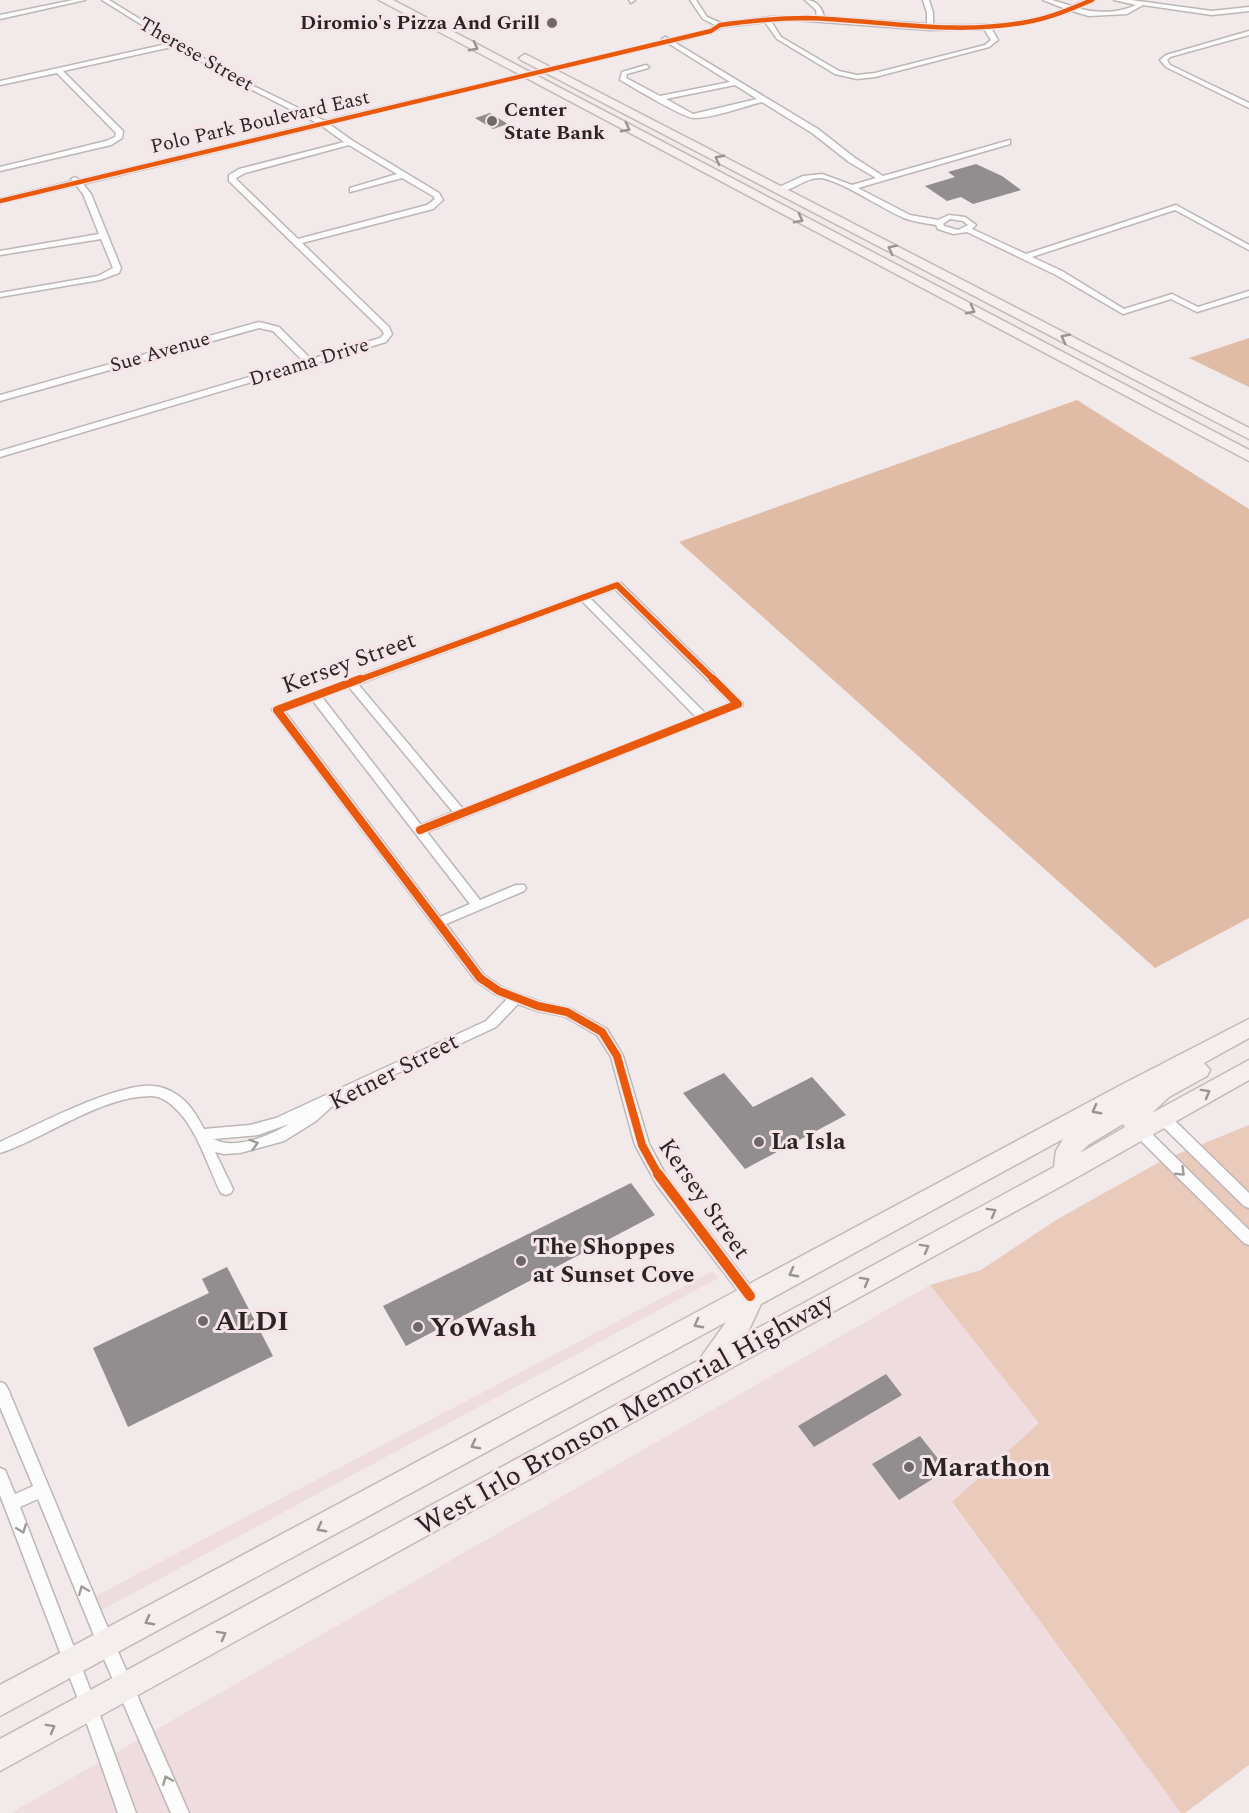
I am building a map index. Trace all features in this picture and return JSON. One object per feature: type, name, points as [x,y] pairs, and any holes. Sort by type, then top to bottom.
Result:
[{"type":"highway","points":[[385,0],[1249,456]]},
{"type":"highway","points":[[518,54],[1249,434]]},
{"type":"highway","points":[[1117,365],[1249,428]]},
{"type":"highway","points":[[1124,390],[1249,467]]},
{"type":"highway","name":"West Irlo Bronson Memorial Highway","points":[[0,1701],[1249,1028]]},
{"type":"highway","points":[[1140,1131],[1134,1122],[1138,1111],[1148,1100],[1199,1070],[1204,1060],[1203,1053]]},
{"type":"highway","name":"West Irlo Bronson Memorial Highway","points":[[0,1756],[1066,1172],[1249,1069]]},
{"type":"highway","points":[[1066,1172],[1063,1160],[1068,1147],[1118,1116],[1126,1104],[1130,1091]]},
{"type":"highway","points":[[704,1370],[734,1334],[746,1314],[750,1296]]},
{"type":"street","points":[[0,17],[82,0]]},
{"type":"street","name":"Therese Street","points":[[105,0],[227,75],[320,122],[436,195],[439,200],[430,207],[297,242]]},
{"type":"street","points":[[693,0],[705,23]]},
{"type":"street","points":[[808,0],[819,9],[821,19]]},
{"type":"street","points":[[926,0],[930,13],[930,28]]},
{"type":"street","points":[[1046,0],[1086,14],[1131,11],[1140,5]]},
{"type":"street","points":[[545,68],[613,55],[711,31],[720,26],[767,20],[821,19],[930,28],[986,26],[1019,22],[1071,10],[1092,0]]},
{"type":"street","points":[[1117,0],[1218,14],[1249,9]]},
{"type":"street","points":[[767,20],[782,40],[837,73],[857,77],[875,75],[987,46],[995,40],[986,26]]},
{"type":"street","name":"Polo Park Boulevard East","points":[[0,199],[545,68],[705,23],[720,26]]},
{"type":"street","points":[[1249,33],[1167,56],[1163,60],[1168,66],[1249,106]]},
{"type":"street","points":[[661,36],[815,131],[852,160],[883,179]]},
{"type":"street","points":[[0,83],[177,44]]},
{"type":"street","points":[[605,50],[613,55]]},
{"type":"street","points":[[646,67],[624,73],[622,80],[695,116],[764,99]]},
{"type":"street","points":[[0,169],[108,143],[118,138],[120,133],[58,70]]},
{"type":"street","points":[[657,99],[737,82]]},
{"type":"street","name":"Dreama Drive","points":[[0,454],[383,340],[388,334],[386,329],[233,181],[232,177],[242,171],[350,142]]},
{"type":"street","points":[[851,188],[1007,142]]},
{"type":"street","points":[[353,190],[403,175]]},
{"type":"street","points":[[780,190],[812,176],[830,178],[908,217],[939,222],[949,217],[960,217],[971,223],[968,230]]},
{"type":"street","points":[[0,295],[100,278],[112,274],[117,268],[87,194],[77,181]]},
{"type":"street","points":[[1025,257],[1176,207],[1249,248]]},
{"type":"street","points":[[939,222],[941,227],[949,231],[968,230],[1059,273],[1124,312],[1172,296],[1197,310],[1249,293]]},
{"type":"street","points":[[0,253],[103,236]]},
{"type":"street","name":"Sue Avenue","points":[[0,398],[259,325],[276,329],[309,362]]},
{"type":"street","name":"Kersey Street","points":[[420,830],[738,704],[617,585],[277,710],[480,978],[499,991],[538,1006],[567,1012],[602,1032],[617,1056],[642,1144],[662,1181],[750,1296]]},
{"type":"street","points":[[584,598],[703,718]]},
{"type":"street","points":[[351,683],[461,814]]},
{"type":"street","points":[[315,696],[478,906]]},
{"type":"street","points":[[437,923],[520,888]]},
{"type":"street","name":"Ketner Street","points":[[200,1135],[212,1145],[224,1149],[240,1148],[279,1137],[311,1117],[333,1097],[491,1024],[516,998]]},
{"type":"street","points":[[0,1148],[109,1101],[152,1091],[168,1096],[181,1104],[200,1135],[226,1189]]},
{"type":"street","points":[[1162,1118],[1249,1202]]},
{"type":"street","points":[[1140,1131],[1249,1239]]},
{"type":"street","points":[[0,1389],[106,1644],[180,1813]]},
{"type":"street","points":[[0,1475],[127,1813]]},
{"type":"street","points":[[12,1503],[42,1490]]},
{"type":"shaded area","points":[[1249,338],[1249,387],[1189,358]]},
{"type":"shaded area","points":[[1077,400],[1249,509],[1249,918],[1155,968],[679,542]]},
{"type":"shaded area","points":[[1249,1125],[1249,1765],[1185,1813],[1181,1813],[952,1502],[1039,1423],[930,1285],[981,1270],[1056,1220],[1163,1160]]},
{"type":"shaded area","points":[[713,1271],[718,1278],[100,1611],[94,1597]]},
{"type":"shaded area","points":[[930,1285],[1040,1423],[952,1503],[1181,1813],[11,1813]]},
{"type":"building","name":"Center State Bank","points":[[490,113],[508,124],[493,129],[475,118]]},
{"type":"building","points":[[976,164],[1002,176],[1021,190],[973,204],[961,197],[947,201],[925,186],[955,177],[948,172]]},
{"type":"building","name":"La Isla","points":[[724,1073],[753,1107],[812,1077],[846,1115],[745,1169],[683,1093]]},
{"type":"building","name":"The Shoppes at Sunset Cove","points":[[631,1183],[655,1215],[406,1346],[383,1306]]},
{"type":"building","name":"ALDI","points":[[227,1267],[273,1356],[128,1427],[93,1348],[209,1293],[202,1279]]},
{"type":"building","name":"Marathon","points":[[886,1374],[902,1395],[814,1447],[798,1426]]},
{"type":"building","name":"Marathon","points":[[920,1436],[947,1470],[899,1500],[872,1464]]},
{"type":"cycle path","points":[[0,201],[711,31],[720,25],[795,18],[959,28],[993,26],[1027,22],[1060,14],[1092,0]]},
{"type":"cycle path","points":[[420,830],[738,704],[617,585],[277,710],[480,978],[499,991],[538,1006],[567,1012],[602,1032],[617,1056],[642,1145],[662,1181],[750,1296]]},
{"type":"place","name":"Diromio's Pizza And Grill","points":[[552,23]]},
{"type":"place","name":"Center State Bank","points":[[492,121]]},
{"type":"place","name":"La Isla","points":[[759,1142]]},
{"type":"place","name":"The Shoppes at Sunset Cove","points":[[521,1261]]},
{"type":"place","name":"ALDI","points":[[203,1321]]},
{"type":"place","name":"YoWash","points":[[418,1327]]},
{"type":"place","name":"Marathon","points":[[909,1467]]}]
